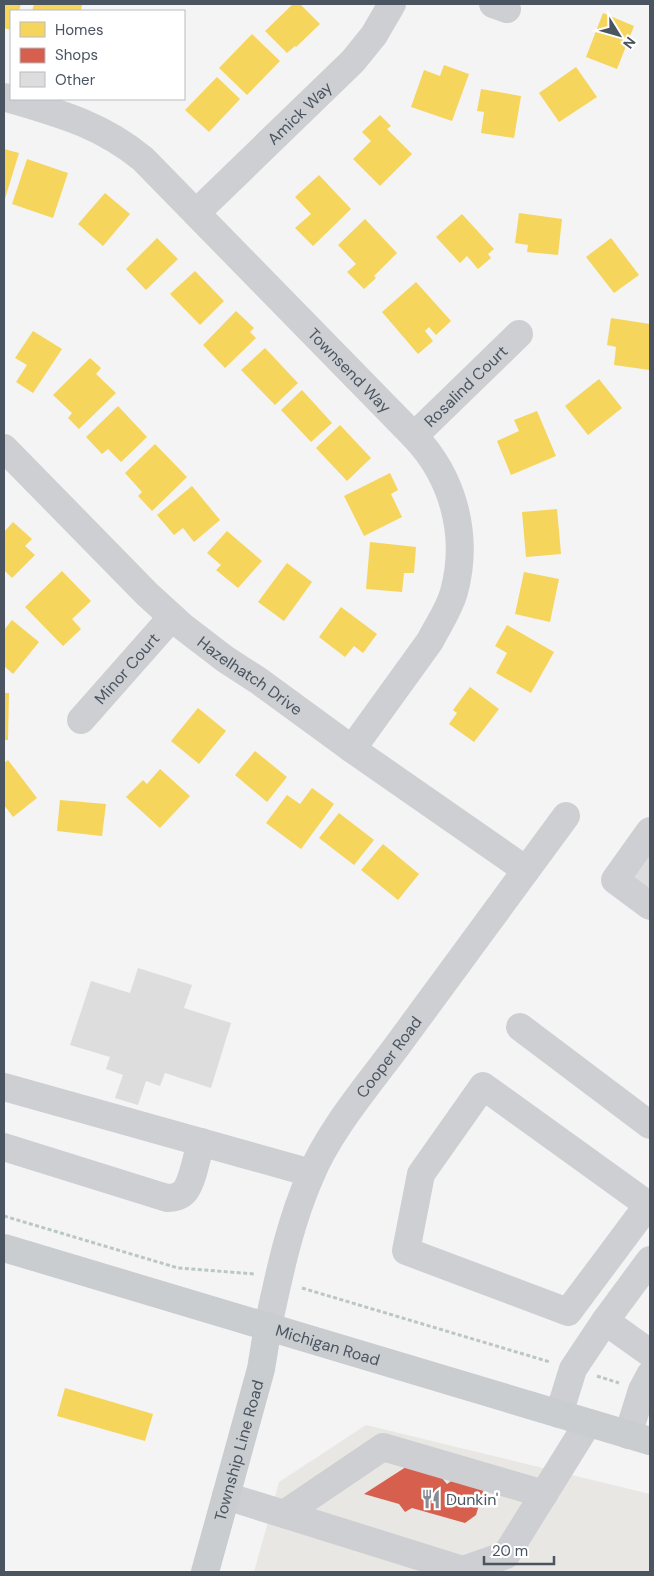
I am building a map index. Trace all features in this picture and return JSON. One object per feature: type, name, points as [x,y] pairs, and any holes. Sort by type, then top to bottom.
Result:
[{"type":"main road","name":"Michigan Road","points":[[4,1248],[639,1438]]},
{"type":"main road","name":"Township Line Road","points":[[205,1572],[258,1379],[268,1326]]},
{"type":"street","name":"Amick Way","points":[[196,213],[353,61],[374,35],[392,4]]},
{"type":"street","name":"Townsend Way","points":[[14,100],[79,120],[106,133],[143,159],[414,436],[432,458],[443,476],[451,494],[458,521],[461,550],[454,593],[440,626],[352,749]]},
{"type":"street","name":"Rosalind Court","points":[[414,436],[518,334]]},
{"type":"street","name":"Hazelhatch Drive","points":[[4,448],[148,594],[172,617],[215,652],[259,681],[352,749],[526,870]]},
{"type":"street","name":"Minor Court","points":[[81,720],[172,617]]},
{"type":"street","name":"Cooper Road","points":[[268,1326],[285,1247],[293,1222],[312,1173],[325,1148],[355,1103],[566,816]]},
{"type":"street","points":[[650,831],[615,880],[650,906]]},
{"type":"street","points":[[520,1027],[650,1125]]},
{"type":"street","points":[[483,1086],[649,1205],[568,1312],[406,1251],[421,1174],[483,1086]]},
{"type":"street","points":[[4,1087],[312,1173]]},
{"type":"street","points":[[4,1147],[167,1198],[176,1198],[184,1192],[189,1183],[201,1142]]},
{"type":"street","points":[[559,1414],[573,1369],[605,1321],[650,1260]]},
{"type":"street","points":[[605,1321],[650,1353]]},
{"type":"street","points":[[639,1438],[646,1382]]},
{"type":"street","points":[[226,1496],[463,1570],[506,1555],[588,1423]]},
{"type":"street","points":[[284,1514],[384,1447],[544,1494]]},
{"type":"path","points":[[4,1216],[178,1268],[250,1273]]},
{"type":"path","points":[[328,1296],[573,1369],[646,1382]]},
{"type":"shaded area","points":[[366,1425],[650,1494],[650,1572],[254,1572],[279,1482]]},
{"type":"building: Homes","points":[[4,4],[21,4],[19,10],[10,10],[10,30],[4,28]]},
{"type":"building: Homes","points":[[34,4],[82,5],[81,10],[32,10]]},
{"type":"building: Homes","points":[[293,4],[300,4],[320,24],[287,53],[265,31]]},
{"type":"building: Homes","points":[[603,13],[634,26],[617,69],[586,57]]},
{"type":"building: Homes","points":[[252,34],[280,61],[247,95],[219,68]]},
{"type":"building: Homes","points":[[444,65],[469,74],[452,121],[411,107],[424,70],[440,76]]},
{"type":"building: Homes","points":[[576,67],[597,97],[559,122],[539,93]]},
{"type":"building: Homes","points":[[217,77],[240,99],[209,132],[185,110]]},
{"type":"building: Homes","points":[[481,89],[521,96],[514,138],[481,133],[484,112],[477,111]]},
{"type":"building: Homes","points":[[380,115],[391,126],[387,129],[412,154],[380,186],[353,159],[371,141],[362,132]]},
{"type":"building: Homes","points":[[4,149],[19,153],[4,202]]},
{"type":"building: Homes","points":[[27,159],[68,173],[53,218],[12,204]]},
{"type":"building: Homes","points":[[319,175],[351,209],[313,246],[295,228],[311,214],[295,197]]},
{"type":"building: Homes","points":[[105,193],[130,214],[103,246],[78,224]]},
{"type":"building: Homes","points":[[519,213],[562,219],[558,255],[527,252],[528,245],[515,243]]},
{"type":"building: Homes","points":[[462,214],[494,249],[488,254],[491,258],[478,269],[467,256],[460,263],[436,237]]},
{"type":"building: Homes","points":[[365,219],[397,253],[364,289],[347,272],[356,264],[338,245]]},
{"type":"building: Homes","points":[[157,238],[178,259],[146,290],[126,269]]},
{"type":"building: Homes","points":[[611,238],[639,275],[614,293],[586,257]]},
{"type":"building: Homes","points":[[195,271],[224,301],[200,325],[170,294]]},
{"type":"building: Homes","points":[[416,282],[451,321],[436,335],[429,327],[425,331],[433,341],[418,354],[382,312]]},
{"type":"building: Homes","points":[[236,311],[254,328],[250,332],[256,338],[225,368],[203,345]]},
{"type":"building: Homes","points":[[611,318],[650,324],[650,370],[614,365],[616,347],[607,345]]},
{"type":"building: Homes","points":[[33,331],[62,349],[33,393],[16,382],[27,365],[15,358]]},
{"type":"building: Homes","points":[[265,348],[298,383],[275,405],[241,370]]},
{"type":"building: Homes","points":[[90,358],[101,368],[96,374],[116,393],[79,429],[68,418],[72,413],[53,395]]},
{"type":"building: Homes","points":[[599,379],[622,408],[588,435],[565,406]]},
{"type":"building: Homes","points":[[302,390],[332,423],[311,442],[281,410]]},
{"type":"building: Homes","points":[[118,406],[147,437],[121,462],[108,449],[102,454],[86,437]]},
{"type":"building: Homes","points":[[537,411],[556,456],[511,475],[497,441],[519,431],[514,420]]},
{"type":"building: Homes","points":[[340,425],[371,458],[347,481],[316,448]]},
{"type":"building: Homes","points":[[155,444],[187,477],[152,511],[138,496],[142,492],[125,473]]},
{"type":"building: Homes","points":[[390,473],[398,490],[391,494],[402,517],[364,536],[344,496]]},
{"type":"building: Homes","points":[[192,486],[220,520],[194,542],[183,528],[174,535],[157,515]]},
{"type":"building: Homes","points":[[557,509],[561,554],[526,557],[522,512]]},
{"type":"building: Homes","points":[[13,522],[32,539],[25,546],[35,555],[12,578],[4,570],[4,532]]},
{"type":"building: Homes","points":[[227,531],[262,561],[238,588],[216,570],[221,565],[207,553]]},
{"type":"building: Homes","points":[[370,542],[416,547],[414,573],[404,573],[402,592],[366,589]]},
{"type":"building: Homes","points":[[287,563],[312,582],[284,621],[258,602]]},
{"type":"building: Homes","points":[[62,571],[91,601],[72,619],[81,629],[63,646],[25,607]]},
{"type":"building: Homes","points":[[524,572],[559,579],[550,622],[515,614]]},
{"type":"building: Homes","points":[[341,607],[377,634],[363,653],[354,646],[345,657],[319,637]]},
{"type":"building: Homes","points":[[12,620],[39,642],[13,674],[4,666],[4,630]]},
{"type":"building: Homes","points":[[507,625],[554,652],[531,693],[496,673],[507,653],[495,646]]},
{"type":"building: Homes","points":[[470,687],[499,709],[474,742],[449,724],[457,713],[453,710]]},
{"type":"building: Homes","points":[[4,693],[9,693],[8,740],[4,740]]},
{"type":"building: Homes","points":[[198,708],[226,731],[199,764],[171,741]]},
{"type":"building: Homes","points":[[255,751],[287,777],[267,802],[235,775]]},
{"type":"building: Homes","points":[[8,760],[37,798],[13,817],[4,805],[4,763]]},
{"type":"building: Homes","points":[[160,769],[190,796],[160,828],[126,797],[143,780],[147,784]]},
{"type":"building: Homes","points":[[312,788],[334,804],[301,849],[266,823],[287,795],[300,804]]},
{"type":"building: Homes","points":[[60,800],[106,804],[102,836],[57,831]]},
{"type":"building: Homes","points":[[339,813],[374,840],[354,865],[319,838]]},
{"type":"building: Homes","points":[[383,844],[419,874],[398,900],[361,870]]},
{"type":"building: Homes","points":[[65,1388],[153,1414],[145,1441],[57,1416]]},
{"type":"building: Shops","name":"Dunkin'","points":[[409,1465],[440,1476],[447,1484],[454,1479],[484,1488],[476,1515],[465,1523],[412,1508],[405,1512],[399,1504],[364,1494]]},
{"type":"building: Other","points":[[650,848],[650,891],[630,876]]},
{"type":"building: Other","points":[[138,968],[192,985],[184,1008],[231,1023],[211,1088],[165,1073],[160,1086],[146,1081],[138,1105],[115,1098],[123,1075],[106,1069],[110,1057],[70,1045],[91,981],[130,993]]},
{"type":"place","name":"Dunkin'","points":[[431,1499]]}]
